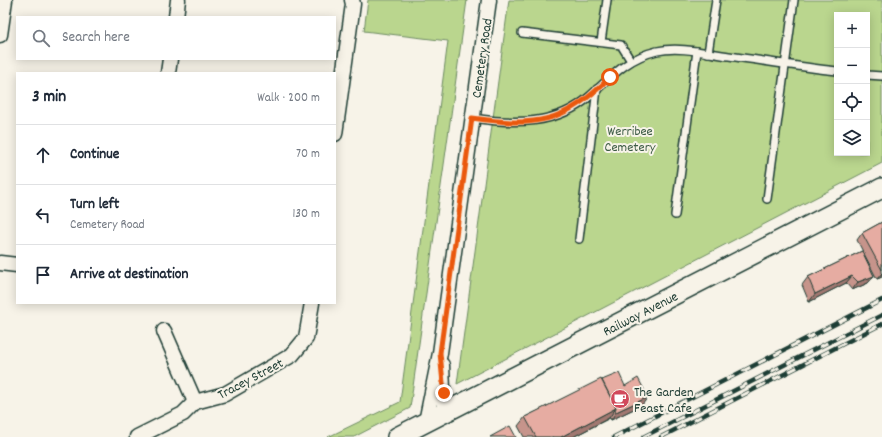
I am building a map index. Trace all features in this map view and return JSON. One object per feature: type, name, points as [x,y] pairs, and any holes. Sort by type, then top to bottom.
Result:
[{"type":"street","points":[[0,35],[6,0]]},
{"type":"street","points":[[176,16],[178,0]]},
{"type":"street","points":[[336,127],[353,4],[352,0]]},
{"type":"street","name":"Cemetery Road","points":[[426,422],[440,353],[489,0]]},
{"type":"street","points":[[168,72],[170,60]]},
{"type":"street","name":"Railway Avenue","points":[[397,437],[882,188]]},
{"type":"street","points":[[0,263],[16,265]]},
{"type":"street","name":"Tracey Street","points":[[137,437],[183,414],[195,402],[225,394],[292,355],[306,338],[312,304]]},
{"type":"street","points":[[164,331],[195,402]]},
{"type":"street","name":"Cemetery Road","points":[[440,353],[444,393],[444,413]]},
{"type":"lane","points":[[600,42],[607,0]]},
{"type":"lane","points":[[708,53],[716,0]]},
{"type":"lane","points":[[767,199],[794,0]]},
{"type":"lane","points":[[522,33],[621,45],[631,61]]},
{"type":"lane","points":[[472,118],[511,122],[545,119],[563,113],[579,105],[610,77],[631,61],[658,51],[696,51],[834,71]]},
{"type":"lane","points":[[675,215],[696,51]]},
{"type":"lane","points":[[870,76],[882,76]]},
{"type":"lane","points":[[579,239],[597,89]]},
{"type":"green space","points":[[368,0],[467,0],[410,408],[354,437],[328,437],[400,402],[448,41],[364,31]]},
{"type":"green space","name":"Werribee Cemetery","points":[[509,0],[882,0],[882,163],[457,384]]},
{"type":"building","points":[[882,222],[882,270],[862,233]]},
{"type":"building","points":[[862,251],[874,276],[858,282],[852,276],[815,294],[808,277]]},
{"type":"building","points":[[619,373],[625,386],[638,378],[648,397],[616,412],[616,408],[602,380]]},
{"type":"building","points":[[601,379],[616,408],[561,437],[536,437],[525,417]]},
{"type":"building","points":[[510,426],[516,437],[490,437]]},
{"type":"railway","points":[[614,437],[882,300]]},
{"type":"railway","points":[[643,437],[882,315]]},
{"type":"railway","points":[[661,437],[882,324]]},
{"type":"place","name":"The Garden Feast Cafe","points":[[620,399]]},
{"type":"route","points":[[444,393],[440,353],[472,118],[511,122],[528,122],[545,119],[563,113],[579,105],[610,77]]}]
